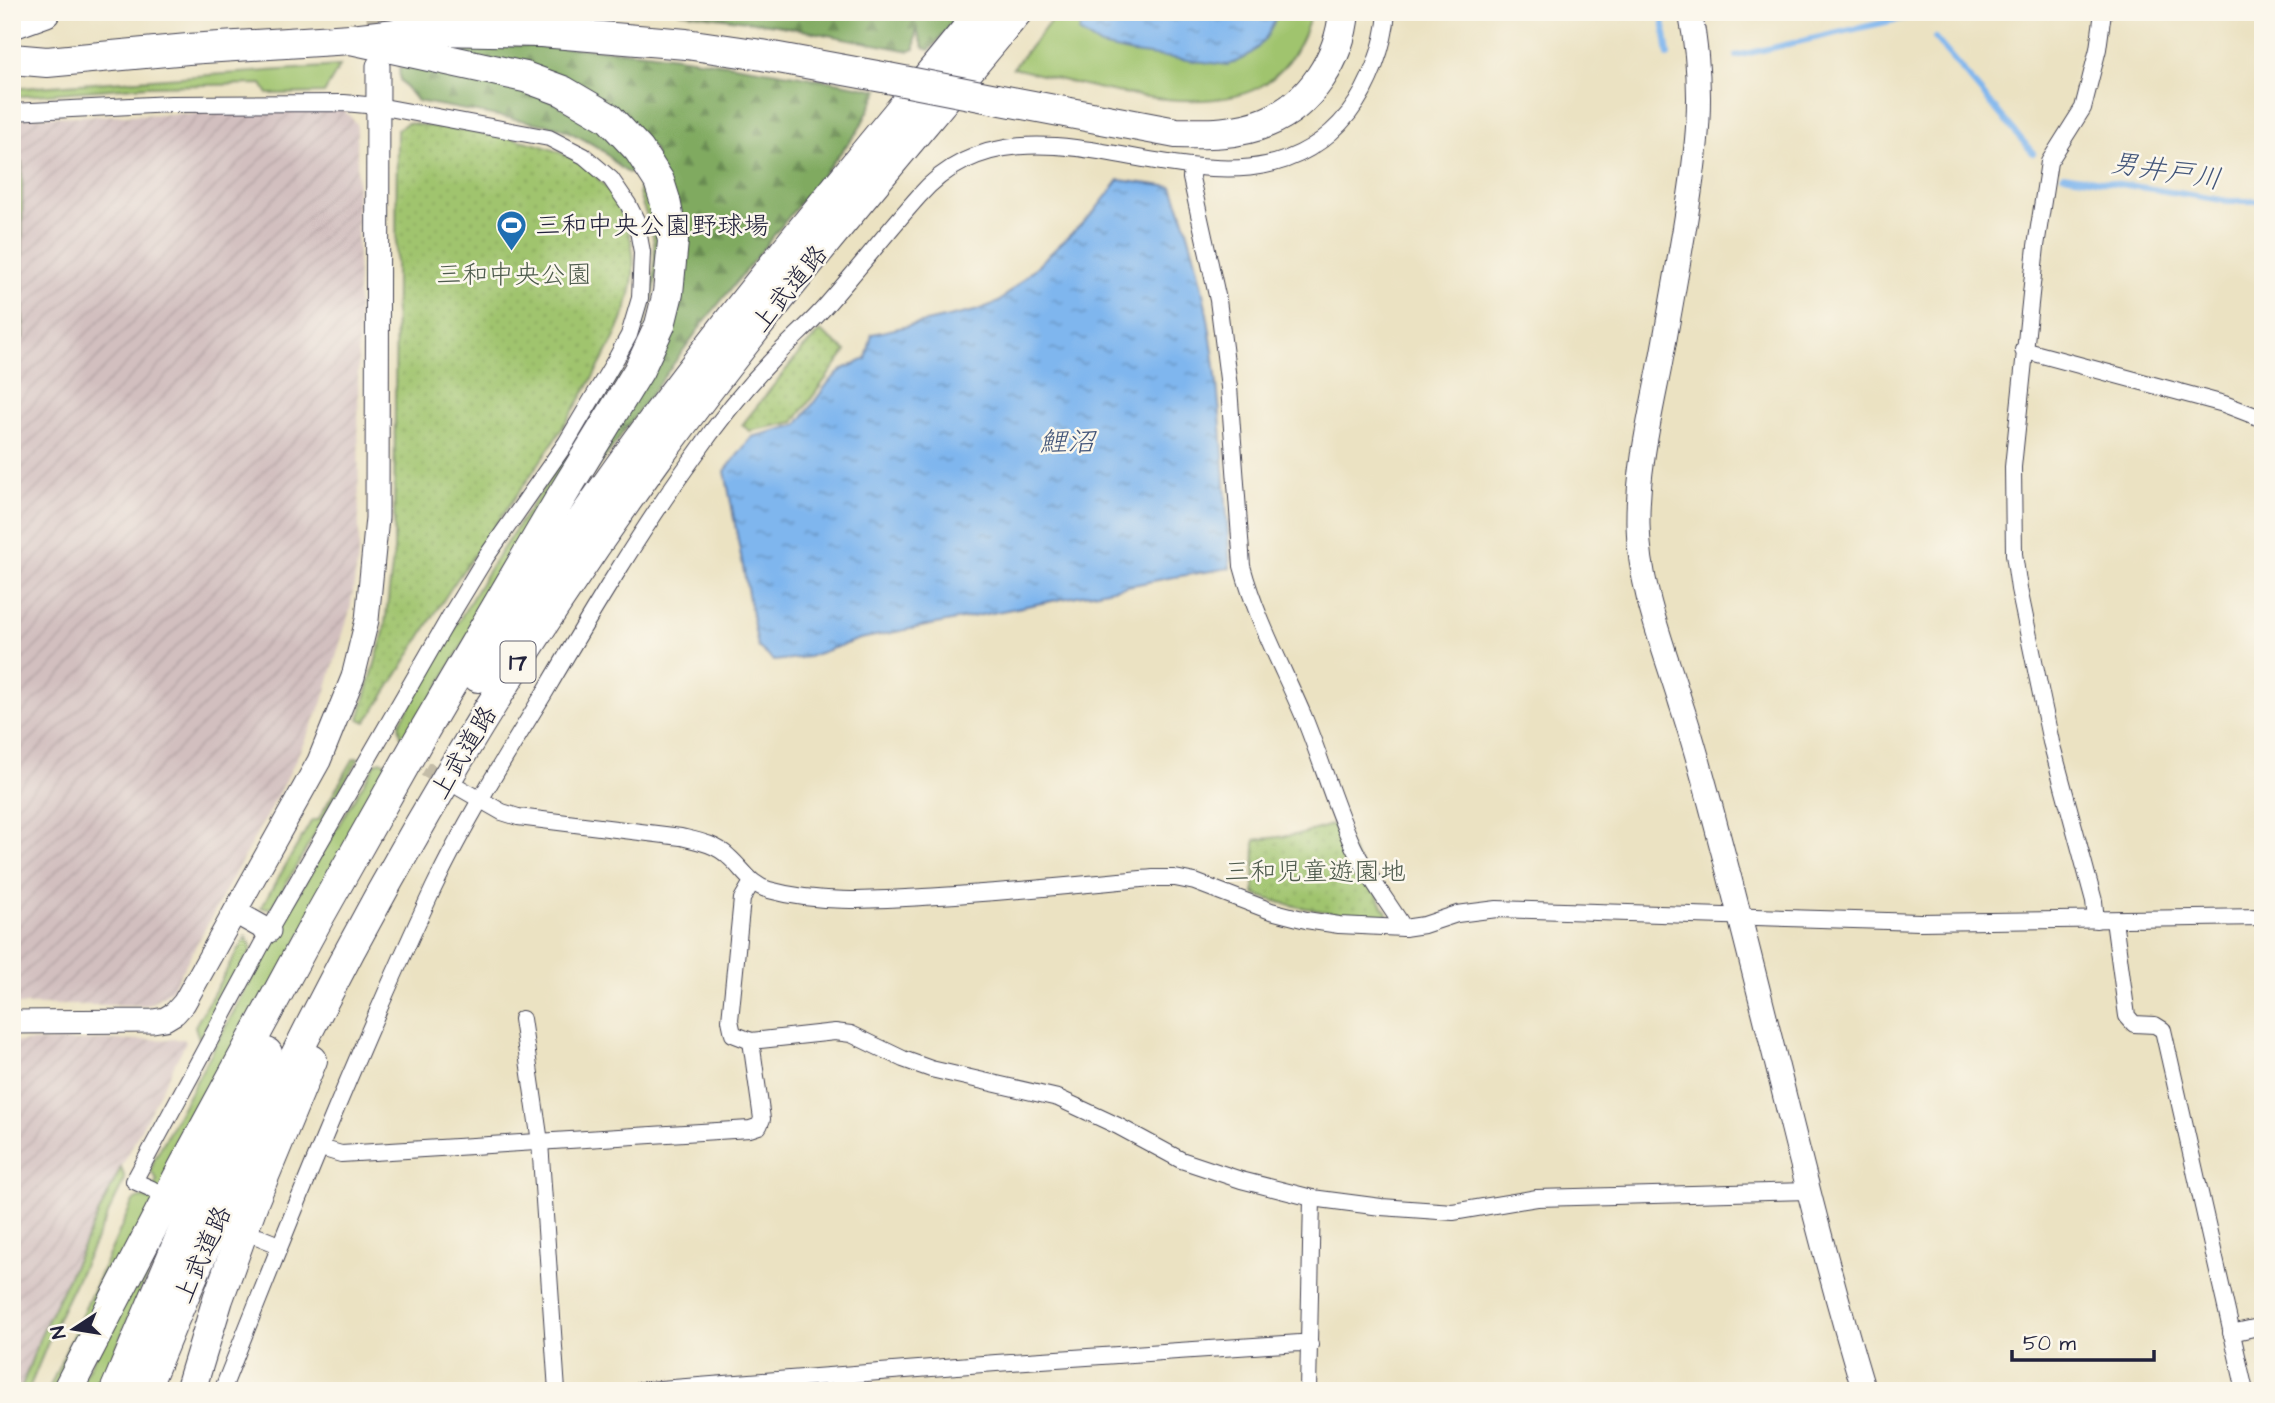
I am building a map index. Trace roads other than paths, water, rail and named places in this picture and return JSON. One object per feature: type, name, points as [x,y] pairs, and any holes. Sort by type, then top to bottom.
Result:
[{"type":"highway","points":[[425,12],[608,19],[758,37],[1176,133],[1203,134],[1251,127],[1268,122],[1286,111],[1317,83],[1329,65],[1338,45],[1344,12]]},
{"type":"highway","name":"上武道路","points":[[115,1391],[182,1234],[294,997],[377,845],[463,701],[656,415],[721,330],[981,12]]},
{"type":"highway","name":"上武道路","points":[[144,1391],[190,1278],[264,1115],[336,974],[437,793],[527,649],[653,464],[738,350],[1017,12]]},
{"type":"highway","points":[[886,169],[1002,58],[1038,12]]},
{"type":"highway","points":[[1001,92],[1163,113],[1191,115],[1234,112],[1273,96],[1303,68],[1320,35],[1325,12]]},
{"type":"highway","points":[[12,24],[33,13]]},
{"type":"highway","points":[[12,60],[47,62],[188,49],[351,39],[432,30],[611,37],[894,70]]},
{"type":"highway","points":[[67,1391],[183,1168],[320,915],[509,586],[639,370],[660,325],[671,277],[671,221],[659,181],[639,149],[609,118],[564,91],[525,77],[351,39]]},
{"type":"highway","points":[[12,71],[47,62]]},
{"type":"highway","points":[[294,997],[320,915],[377,845]]},
{"type":"highway","points":[[190,1391],[218,1298],[254,1200],[315,1052],[355,968],[380,894]]},
{"type":"street","points":[[222,1391],[279,1245],[364,1042],[434,887],[479,801],[606,589],[695,454],[764,369],[820,313],[924,190],[968,158],[1008,146],[1055,145],[1192,167],[1232,170],[1267,165],[1303,152],[1332,132],[1356,103],[1385,34],[1387,12]]},
{"type":"street","points":[[1690,12],[1699,64],[1699,122],[1677,271],[1643,462],[1638,503],[1638,535],[1644,581],[1654,619],[1696,751],[1833,1286],[1864,1391]]},
{"type":"street","points":[[2096,920],[2094,901],[2051,743],[2029,645],[2014,554],[2012,467],[2023,350],[2049,162],[2083,108],[2098,50],[2103,12]]},
{"type":"street","points":[[12,1022],[134,1022],[165,1019],[175,1013],[184,1003],[320,761],[353,677],[369,610],[377,518],[378,66]]},
{"type":"street","points":[[12,112],[171,104],[321,103],[378,106],[549,138],[600,168],[620,190],[636,220],[643,265],[642,283],[629,335],[566,443],[474,577],[385,742],[269,931],[134,1181],[152,1189]]},
{"type":"street","points":[[1192,167],[1195,200],[1218,300],[1230,387],[1242,566],[1249,592],[1305,719],[1353,845],[1404,928]]},
{"type":"street","points":[[2023,350],[2224,404],[2263,419]]},
{"type":"street","points":[[460,788],[479,801],[518,817],[681,837],[701,842],[716,847],[730,857],[752,882],[766,890],[813,898],[878,900],[974,895],[1175,878],[1195,881],[1271,911],[1306,920],[1339,925],[1404,928],[1424,926],[1457,914],[1497,909],[1920,922],[2263,917]]},
{"type":"street","points":[[752,882],[742,899],[730,1020],[733,1034],[751,1041],[835,1032],[851,1034],[931,1069],[1058,1098],[1181,1160],[1223,1175],[1312,1198],[1392,1209],[1453,1213],[1537,1198],[1809,1191]]},
{"type":"street","points":[[235,912],[269,931]]},
{"type":"street","points":[[2113,920],[2127,1016],[2134,1024],[2155,1025],[2163,1030],[2245,1391]]},
{"type":"street","points":[[522,1020],[540,1142],[557,1391]]},
{"type":"street","points":[[321,1148],[341,1154],[750,1129],[759,1126],[762,1119],[751,1041]]},
{"type":"street","points":[[1308,1391],[1312,1198]]},
{"type":"street","points":[[259,1237],[279,1245]]},
{"type":"street","points":[[2231,1333],[2263,1326]]},
{"type":"street","points":[[635,1391],[996,1363],[1300,1343],[1310,1345]]},
{"type":"water","points":[[1084,12],[1277,12],[1270,31],[1260,46],[1237,62],[1227,65],[1133,53],[1101,46],[1079,32]]},
{"type":"water","name":"鯉沼","points":[[1119,180],[1172,187],[1188,232],[1200,279],[1216,375],[1230,568],[860,639],[808,657],[774,661],[758,647],[725,471],[752,437],[797,425],[829,382],[843,369],[866,359],[872,334],[975,311],[999,302],[1093,213]]},
{"type":"waterway","name":"男井戸川","points":[[1662,12],[1668,55]]},
{"type":"waterway","name":"男井戸川","points":[[1736,56],[1908,17]]},
{"type":"waterway","name":"男井戸川","points":[[1935,38],[2033,153]]},
{"type":"waterway","name":"男井戸川","points":[[2063,175],[2228,201],[2263,201]]},
{"type":"tunnel","points":[[378,12],[378,52]]},
{"type":"tunnel","points":[[404,757],[452,784]]},
{"type":"place","name":"三和中央公園野球場","points":[[512,252]]},
{"type":"park label","name":"三和中央公園","points":[[514,274]]},
{"type":"park label","name":"三和児童遊園地","points":[[1315,871]]}]
